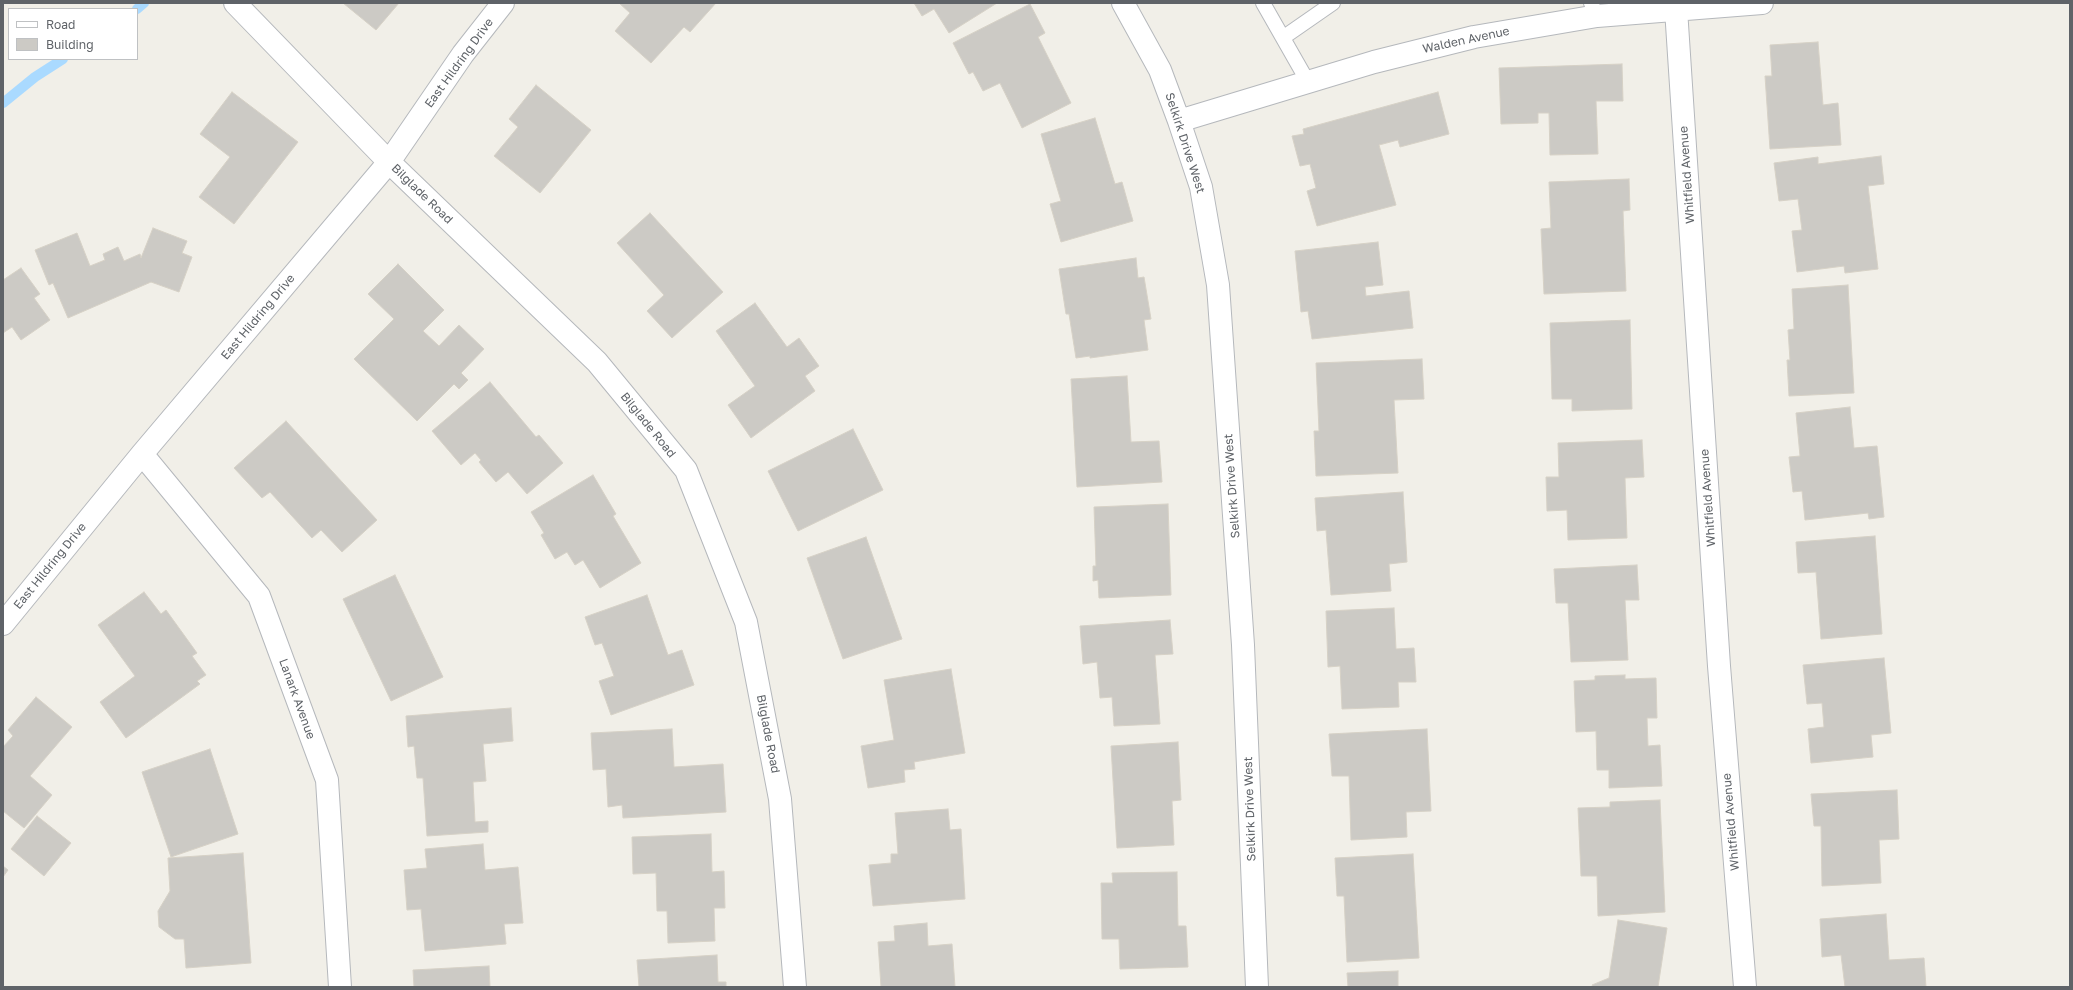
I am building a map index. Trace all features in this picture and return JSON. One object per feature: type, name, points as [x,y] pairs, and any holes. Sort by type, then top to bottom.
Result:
[{"type":"street","name":"Bilglade Road","points":[[235,3],[389,162],[597,362],[686,470],[746,622],[780,799],[795,987]]},
{"type":"street","name":"East Hildring Drive","points":[[3,624],[142,454],[389,162],[463,54],[503,3]]},
{"type":"street","name":"Selkirk Drive West","points":[[1123,3],[1160,70],[1201,187],[1218,284],[1243,645],[1257,987]]},
{"type":"street","name":"Walden Avenue","points":[[1179,122],[1374,62],[1474,37],[1594,10],[1762,3]]},
{"type":"street","name":"Whitfield Avenue","points":[[1665,8],[1745,987]]},
{"type":"street","name":"Lanark Avenue","points":[[142,454],[259,596],[327,780],[340,987]]},
{"type":"lane","points":[[1263,3],[1284,37],[1308,82]]},
{"type":"lane","points":[[1284,37],[1333,3]]},
{"type":"building","points":[[343,3],[399,3],[376,30]]},
{"type":"building","points":[[619,3],[716,3],[690,32],[684,27],[651,63],[615,31],[630,13]]},
{"type":"building","points":[[914,3],[997,3],[949,33],[934,9],[922,16]]},
{"type":"building","points":[[1030,4],[1045,33],[1038,37],[1071,103],[1022,128],[1000,83],[983,91],[973,72],[969,74],[953,43]]},
{"type":"building","points":[[1818,42],[1823,105],[1838,103],[1841,145],[1770,149],[1765,76],[1772,76],[1770,45]]},
{"type":"building","points":[[1622,64],[1623,101],[1596,101],[1598,154],[1550,155],[1549,113],[1538,113],[1538,123],[1501,124],[1499,68]]},
{"type":"building","points":[[536,85],[591,130],[540,193],[494,156],[518,127],[509,119]]},
{"type":"building","points":[[232,92],[298,142],[234,224],[199,197],[230,157],[200,134]]},
{"type":"building","points":[[1438,92],[1449,134],[1400,147],[1398,140],[1379,145],[1396,205],[1317,226],[1307,191],[1316,188],[1310,164],[1300,166],[1292,136],[1304,134],[1303,129]]},
{"type":"building","points":[[1095,118],[1115,184],[1122,182],[1133,221],[1061,242],[1050,204],[1061,201],[1041,134]]},
{"type":"building","points":[[1881,156],[1884,184],[1868,186],[1878,269],[1845,273],[1844,266],[1797,272],[1792,231],[1802,230],[1798,199],[1779,201],[1774,163],[1818,157],[1818,164]]},
{"type":"building","points":[[1629,179],[1630,210],[1623,211],[1626,291],[1544,294],[1541,229],[1551,228],[1549,182]]},
{"type":"building","points":[[650,213],[723,292],[672,338],[647,311],[664,295],[617,243]]},
{"type":"building","points":[[153,228],[187,241],[182,253],[192,257],[179,292],[151,282],[68,318],[53,283],[49,285],[35,250],[77,233],[90,266],[105,260],[103,254],[118,247],[124,261],[140,254],[141,258]]},
{"type":"building","points":[[1378,242],[1383,285],[1365,287],[1366,296],[1409,291],[1413,328],[1312,339],[1308,311],[1301,312],[1295,251]]},
{"type":"building","points":[[1136,258],[1138,278],[1144,277],[1151,319],[1144,320],[1148,350],[1090,358],[1090,356],[1076,358],[1069,314],[1066,314],[1059,269]]},
{"type":"building","points":[[398,264],[444,310],[423,331],[439,346],[459,325],[484,349],[461,373],[468,380],[459,389],[454,384],[417,421],[354,359],[394,319],[368,294]]},
{"type":"building","points":[[21,268],[40,294],[34,298],[50,320],[21,340],[12,327],[3,333],[3,280]]},
{"type":"building","points":[[1848,285],[1854,393],[1789,396],[1787,360],[1790,360],[1788,330],[1794,329],[1792,289]]},
{"type":"building","points":[[755,303],[787,347],[799,338],[819,366],[805,376],[815,391],[751,438],[728,405],[755,386],[716,331]]},
{"type":"building","points":[[1630,320],[1632,409],[1572,411],[1572,399],[1552,399],[1550,323]]},
{"type":"building","points":[[1422,359],[1424,399],[1394,400],[1398,473],[1316,476],[1314,431],[1319,431],[1316,363]]},
{"type":"building","points":[[1127,376],[1131,442],[1159,441],[1162,482],[1077,487],[1071,379]]},
{"type":"building","points":[[490,382],[536,437],[539,435],[563,463],[527,494],[508,472],[496,482],[479,462],[481,460],[475,453],[461,465],[432,431]]},
{"type":"building","points":[[1850,407],[1854,448],[1877,446],[1884,517],[1869,519],[1868,513],[1805,520],[1802,491],[1793,492],[1789,457],[1800,456],[1796,413]]},
{"type":"building","points":[[286,421],[377,520],[342,552],[321,530],[312,538],[270,492],[262,498],[234,468]]},
{"type":"building","points":[[853,429],[883,490],[798,531],[768,471]]},
{"type":"building","points":[[1642,440],[1644,477],[1625,478],[1627,538],[1568,540],[1567,510],[1547,511],[1546,477],[1559,477],[1558,443]]},
{"type":"building","points":[[593,475],[616,514],[613,516],[641,563],[600,588],[583,560],[575,565],[567,552],[555,559],[541,535],[544,533],[531,512]]},
{"type":"building","points":[[1403,492],[1407,562],[1389,564],[1391,591],[1331,595],[1326,530],[1317,531],[1315,498]]},
{"type":"building","points":[[1168,504],[1171,595],[1099,598],[1098,580],[1093,581],[1093,566],[1096,566],[1094,507]]},
{"type":"building","points":[[1875,536],[1882,634],[1821,639],[1816,572],[1798,573],[1796,542]]},
{"type":"building","points":[[866,537],[902,639],[843,659],[807,558]]},
{"type":"building","points":[[1637,565],[1639,600],[1625,600],[1628,660],[1571,662],[1568,603],[1556,603],[1554,569]]},
{"type":"building","points":[[395,575],[443,677],[391,701],[343,599]]},
{"type":"building","points":[[144,592],[161,614],[166,610],[197,653],[192,656],[206,675],[197,681],[200,684],[126,738],[100,702],[135,676],[98,625]]},
{"type":"building","points":[[647,595],[668,655],[682,650],[694,685],[611,715],[599,681],[614,676],[602,643],[595,645],[585,617]]},
{"type":"building","points":[[1394,608],[1396,649],[1414,648],[1416,682],[1398,682],[1399,707],[1342,709],[1340,666],[1328,667],[1326,611]]},
{"type":"building","points":[[1170,620],[1173,654],[1155,655],[1160,724],[1114,726],[1112,697],[1100,698],[1097,662],[1083,664],[1080,626]]},
{"type":"building","points":[[1884,658],[1891,733],[1871,735],[1873,757],[1811,763],[1808,729],[1824,727],[1822,703],[1807,704],[1803,665]]},
{"type":"building","points":[[951,669],[965,753],[914,762],[915,769],[904,770],[905,782],[868,788],[861,746],[894,740],[884,680]]},
{"type":"building","points":[[1625,675],[1625,679],[1656,678],[1657,718],[1647,718],[1648,746],[1660,745],[1662,786],[1609,788],[1609,770],[1597,770],[1596,731],[1576,732],[1574,681],[1595,680],[1595,676]]},
{"type":"building","points":[[36,697],[72,727],[30,776],[52,795],[24,828],[3,811],[3,747],[13,736],[8,730]]},
{"type":"building","points":[[511,708],[513,741],[483,744],[486,781],[473,782],[475,822],[488,821],[488,832],[427,836],[423,778],[417,778],[414,746],[408,747],[406,716]]},
{"type":"building","points":[[672,729],[674,767],[723,764],[726,812],[623,818],[622,805],[608,807],[606,769],[593,770],[591,733]]},
{"type":"building","points":[[1427,729],[1431,811],[1406,812],[1407,837],[1351,840],[1349,776],[1332,776],[1329,734]]},
{"type":"building","points":[[1178,742],[1181,800],[1172,801],[1174,845],[1117,848],[1111,746]]},
{"type":"building","points":[[210,749],[238,834],[171,857],[142,772]]},
{"type":"building","points":[[1897,790],[1899,839],[1879,840],[1881,883],[1822,886],[1821,826],[1814,826],[1811,794]]},
{"type":"building","points":[[1660,800],[1665,912],[1598,916],[1597,876],[1581,876],[1578,808],[1610,807],[1610,802]]},
{"type":"building","points":[[948,809],[950,830],[961,829],[965,899],[873,906],[869,865],[891,863],[891,854],[898,854],[895,813]]},
{"type":"building","points":[[37,816],[71,843],[44,876],[11,849]]},
{"type":"building","points":[[711,834],[712,872],[724,871],[725,908],[714,908],[715,941],[668,943],[667,911],[657,911],[656,873],[633,874],[632,837]]},
{"type":"building","points":[[483,844],[485,870],[518,867],[523,923],[504,924],[506,944],[425,951],[421,909],[407,910],[404,870],[427,868],[425,849]]},
{"type":"building","points":[[243,853],[251,963],[186,968],[184,939],[175,939],[159,927],[158,911],[170,891],[168,858]]},
{"type":"building","points":[[1413,854],[1419,958],[1347,962],[1344,896],[1337,896],[1335,858]]},
{"type":"building","points":[[3,866],[8,870],[3,877]]},
{"type":"building","points":[[1177,872],[1178,926],[1186,926],[1188,967],[1120,969],[1119,939],[1102,939],[1101,883],[1113,883],[1112,873]]},
{"type":"building","points":[[1886,914],[1889,960],[1924,958],[1926,987],[1845,987],[1841,955],[1822,957],[1820,919]]},
{"type":"building","points":[[1618,920],[1667,928],[1658,987],[1593,987],[1592,985],[1609,978]]},
{"type":"building","points":[[927,923],[928,946],[952,944],[955,987],[881,987],[878,942],[895,941],[894,926]]},
{"type":"building","points":[[717,955],[718,982],[726,982],[726,987],[639,987],[637,960]]},
{"type":"building","points":[[489,966],[490,987],[414,987],[413,970]]},
{"type":"building","points":[[1398,971],[1398,987],[1348,987],[1347,973]]},
{"type":"waterway","points":[[138,8],[144,3]]},
{"type":"waterway","points":[[3,103],[35,77],[61,60]]}]
